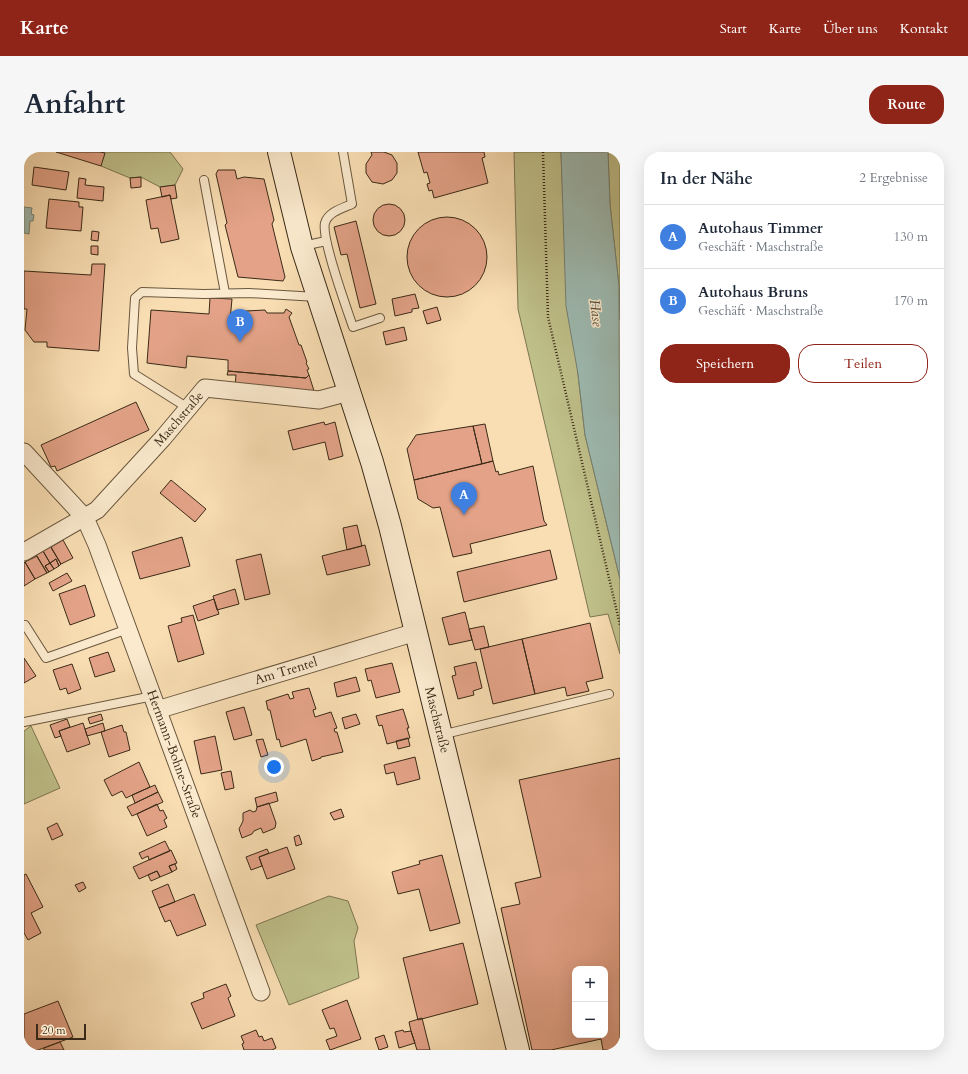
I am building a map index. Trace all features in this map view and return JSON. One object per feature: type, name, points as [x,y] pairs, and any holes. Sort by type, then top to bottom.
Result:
[{"type":"main road","name":"Maschstraße","points":[[279,152],[302,247],[349,392],[390,526],[518,1050]]},
{"type":"street","name":"Maschstraße","points":[[84,518],[97,510],[206,388],[319,400],[349,392]]},
{"type":"street","name":"Hermann-Bohne-Straße","points":[[24,452],[84,518],[97,545],[261,992]]},
{"type":"street","points":[[24,552],[84,518]]},
{"type":"street","name":"Am Trentel","points":[[155,703],[357,646],[416,632]]},
{"type":"lane","points":[[343,152],[352,204],[331,214],[325,223],[326,241],[353,327],[380,318]]},
{"type":"lane","points":[[204,180],[225,293]]},
{"type":"lane","points":[[302,247],[326,241]]},
{"type":"lane","points":[[188,408],[134,374],[132,348],[135,298],[142,292],[249,293],[318,297]]},
{"type":"lane","points":[[25,625],[46,658],[128,629]]},
{"type":"lane","points":[[440,735],[609,694]]},
{"type":"lane","name":"Am Trentel","points":[[24,722],[155,703]]},
{"type":"path","points":[[543,152],[548,316],[620,625]]},
{"type":"green space","points":[[100,152],[170,152],[183,169],[175,185],[160,187],[141,177],[130,178],[101,166]]},
{"type":"green space","points":[[514,152],[561,152],[563,197],[578,374],[585,435],[620,579],[620,654],[608,614],[590,617],[518,309]]},
{"type":"green space","points":[[608,152],[620,152],[620,320],[619,286],[610,205]]},
{"type":"green space","points":[[31,726],[60,788],[24,804],[24,731]]},
{"type":"green space","points":[[329,896],[348,901],[358,928],[354,941],[359,978],[289,1005],[256,925]]},
{"type":"water","name":"Hase","points":[[561,152],[608,152],[610,205],[619,286],[620,579],[585,435],[578,374],[566,306]]},
{"type":"water","points":[[24,207],[32,208],[31,214],[34,215],[33,221],[30,221],[29,234],[24,233]]},
{"type":"building","points":[[56,152],[100,152],[105,153],[101,166]]},
{"type":"building","points":[[371,152],[384,152],[392,155],[397,163],[397,173],[392,180],[383,184],[372,182],[366,173],[366,164],[372,155]]},
{"type":"building","points":[[418,152],[484,152],[485,157],[482,158],[488,183],[434,198],[432,190],[429,191],[427,184],[430,183],[427,172],[424,173]]},
{"type":"building","points":[[34,167],[69,172],[66,190],[32,185]]},
{"type":"building","points":[[218,170],[235,170],[237,179],[244,177],[264,179],[274,220],[272,224],[285,277],[283,281],[238,277],[225,225],[227,223],[216,174]]},
{"type":"building","points":[[141,177],[141,187],[131,188],[130,178]]},
{"type":"building","points":[[79,178],[86,179],[85,185],[104,187],[103,201],[77,198]]},
{"type":"building","points":[[175,185],[177,198],[171,199],[170,195],[162,197],[160,187]]},
{"type":"building","points":[[170,195],[179,239],[161,243],[158,228],[151,229],[146,200]]},
{"type":"building","points":[[49,199],[79,202],[79,207],[83,207],[81,231],[46,228]]},
{"type":"building","points":[[386,204],[392,204],[402,211],[405,220],[404,226],[398,233],[392,236],[386,236],[376,229],[373,223],[373,217],[380,207]]},
{"type":"building","points":[[447,217],[462,220],[475,229],[484,242],[487,257],[484,272],[475,285],[462,294],[447,297],[432,294],[419,285],[410,272],[407,257],[410,242],[419,229],[432,220]]},
{"type":"building","points":[[356,221],[376,304],[360,308],[347,254],[341,255],[334,227]]},
{"type":"building","points":[[92,231],[99,232],[98,241],[91,240]]},
{"type":"building","points":[[91,246],[98,246],[98,255],[91,254]]},
{"type":"building","points":[[92,264],[105,264],[99,351],[47,347],[47,342],[34,342],[25,330],[27,309],[24,309],[24,271],[91,275]]},
{"type":"building","points":[[415,294],[419,308],[412,309],[412,312],[395,316],[392,299]]},
{"type":"building","points":[[210,298],[232,299],[230,320],[243,320],[246,311],[265,310],[267,313],[284,313],[286,309],[292,313],[289,317],[307,362],[306,363],[309,369],[307,370],[309,375],[306,378],[228,371],[228,360],[187,356],[186,368],[147,363],[151,310],[209,314]]},
{"type":"building","points":[[437,307],[441,320],[427,324],[423,311]]},
{"type":"building","points":[[404,327],[407,340],[386,345],[383,332]]},
{"type":"building","points":[[228,371],[306,378],[309,375],[315,394],[235,387],[236,375],[227,375]]},
{"type":"building","points":[[136,402],[149,430],[57,471],[55,466],[51,467],[41,445]]},
{"type":"building","points":[[324,422],[325,425],[335,422],[343,456],[329,460],[325,442],[293,450],[288,431]]},
{"type":"building","points":[[485,424],[493,461],[482,464],[473,426]]},
{"type":"building","points":[[473,426],[482,464],[414,480],[407,449],[416,435]]},
{"type":"building","points":[[493,461],[496,472],[498,471],[499,475],[533,466],[544,521],[547,525],[470,544],[472,553],[453,557],[440,507],[433,508],[418,499],[414,480]]},
{"type":"building","points":[[171,480],[206,509],[195,522],[160,493]]},
{"type":"building","points":[[357,525],[362,546],[347,550],[343,528]]},
{"type":"building","points":[[182,537],[190,566],[140,579],[132,552]]},
{"type":"building","points":[[63,540],[73,558],[61,564],[51,547]]},
{"type":"building","points":[[365,545],[370,565],[327,575],[322,556]]},
{"type":"building","points":[[50,546],[61,564],[59,566],[56,559],[50,563],[43,551]]},
{"type":"building","points":[[550,550],[557,579],[464,602],[457,572]]},
{"type":"building","points":[[43,551],[50,563],[45,566],[49,572],[47,573],[36,555]]},
{"type":"building","points":[[261,554],[270,594],[245,600],[236,560]]},
{"type":"building","points":[[37,556],[47,573],[35,579],[25,562]]},
{"type":"building","points":[[56,559],[59,566],[54,569],[50,563]]},
{"type":"building","points":[[25,562],[35,579],[24,586],[24,563]]},
{"type":"building","points":[[50,563],[54,569],[49,572],[45,566]]},
{"type":"building","points":[[67,573],[72,581],[53,591],[49,583]]},
{"type":"building","points":[[85,585],[95,616],[70,625],[59,594]]},
{"type":"building","points":[[235,589],[239,604],[217,610],[213,596]]},
{"type":"building","points":[[214,599],[219,614],[198,621],[193,606]]},
{"type":"building","points":[[465,612],[472,640],[449,645],[442,618]]},
{"type":"building","points":[[193,615],[204,654],[178,662],[168,626],[182,622],[181,618]]},
{"type":"building","points":[[590,623],[603,678],[586,682],[589,691],[567,696],[565,687],[535,694],[522,639]]},
{"type":"building","points":[[484,626],[489,647],[475,650],[469,629]]},
{"type":"building","points":[[522,639],[535,694],[493,704],[480,649]]},
{"type":"building","points":[[108,652],[115,671],[95,677],[89,658]]},
{"type":"building","points":[[24,658],[36,676],[24,683]]},
{"type":"building","points":[[476,662],[482,688],[473,691],[474,695],[458,699],[452,676],[456,675],[454,667]]},
{"type":"building","points":[[392,663],[400,692],[376,698],[371,680],[368,681],[365,669]]},
{"type":"building","points":[[72,664],[81,689],[68,694],[66,688],[60,690],[53,670]]},
{"type":"building","points":[[356,677],[360,691],[337,697],[334,683]]},
{"type":"building","points":[[309,688],[316,709],[313,710],[315,717],[331,712],[337,728],[334,729],[335,732],[337,732],[343,752],[321,757],[312,761],[306,739],[281,747],[279,739],[277,740],[270,710],[268,710],[266,701],[288,694],[290,699],[294,698],[292,692]]},
{"type":"building","points":[[244,707],[252,735],[234,740],[226,712]]},
{"type":"building","points":[[403,709],[409,728],[407,728],[410,738],[387,744],[382,725],[379,726],[376,716]]},
{"type":"building","points":[[101,714],[103,720],[90,724],[88,718]]},
{"type":"building","points":[[356,714],[360,724],[345,729],[342,718]]},
{"type":"building","points":[[67,719],[70,727],[59,731],[61,736],[55,738],[50,725]]},
{"type":"building","points":[[83,723],[90,744],[67,752],[59,731]]},
{"type":"building","points":[[103,723],[105,731],[87,736],[85,729]]},
{"type":"building","points":[[122,725],[124,732],[126,732],[130,750],[109,757],[101,732]]},
{"type":"building","points":[[215,736],[222,770],[201,774],[194,741]]},
{"type":"building","points":[[408,738],[410,746],[398,749],[396,741]]},
{"type":"building","points":[[263,739],[268,755],[261,757],[256,740]]},
{"type":"building","points":[[415,757],[420,779],[397,785],[394,772],[386,774],[384,765]]},
{"type":"building","points":[[620,758],[620,1050],[603,1050],[601,1039],[551,1050],[532,1050],[501,908],[520,904],[515,883],[541,877],[519,780]]},
{"type":"building","points":[[139,762],[150,787],[126,798],[122,791],[112,796],[104,780]]},
{"type":"building","points":[[231,771],[234,788],[225,790],[221,773]]},
{"type":"building","points":[[155,785],[158,792],[135,803],[132,795]]},
{"type":"building","points":[[158,792],[163,802],[132,816],[127,807]]},
{"type":"building","points":[[276,792],[278,801],[257,807],[255,798]]},
{"type":"building","points":[[269,803],[276,823],[275,828],[263,833],[261,828],[242,838],[239,829],[243,821],[243,813],[250,810],[253,812],[256,811],[257,807]]},
{"type":"building","points":[[157,804],[160,811],[163,810],[167,818],[164,820],[167,827],[147,836],[137,814]]},
{"type":"building","points":[[341,809],[344,817],[334,820],[330,813]]},
{"type":"building","points":[[57,823],[63,835],[52,840],[47,828]]},
{"type":"building","points":[[299,835],[302,844],[296,846],[294,837]]},
{"type":"building","points":[[165,841],[170,851],[149,860],[148,856],[142,859],[139,853]]},
{"type":"building","points":[[287,847],[295,869],[267,879],[259,857]]},
{"type":"building","points":[[267,849],[269,853],[259,857],[262,866],[251,870],[246,857]]},
{"type":"building","points":[[171,850],[177,863],[169,866],[172,872],[160,877],[157,871],[139,879],[133,867]]},
{"type":"building","points":[[442,855],[460,923],[430,931],[419,889],[398,894],[392,872],[420,864],[419,861]]},
{"type":"building","points":[[175,864],[177,869],[172,872],[169,866]]},
{"type":"building","points":[[157,871],[160,877],[151,881],[148,875]]},
{"type":"building","points":[[26,874],[43,907],[31,913],[41,933],[28,940],[24,933],[24,875]]},
{"type":"building","points":[[83,882],[86,888],[79,892],[75,885]]},
{"type":"building","points":[[168,884],[175,902],[159,908],[152,891]]},
{"type":"building","points":[[194,894],[206,925],[177,936],[170,920],[165,922],[159,908]]},
{"type":"building","points":[[463,943],[478,1004],[418,1020],[403,958]]},
{"type":"building","points":[[226,984],[231,996],[228,998],[235,1016],[202,1029],[191,1003],[204,998],[203,993]]},
{"type":"building","points":[[347,1000],[361,1039],[330,1050],[326,1040],[337,1036],[334,1028],[330,1029],[322,1010]]},
{"type":"building","points":[[58,1001],[73,1037],[38,1050],[24,1050],[24,1014]]},
{"type":"building","points":[[422,1018],[430,1050],[417,1050],[411,1031],[409,1022]]},
{"type":"building","points":[[256,1030],[259,1037],[262,1036],[264,1041],[272,1038],[276,1048],[272,1050],[244,1050],[242,1044],[244,1043],[241,1036]]},
{"type":"building","points":[[403,1030],[404,1032],[411,1031],[415,1043],[399,1048],[395,1032]]},
{"type":"building","points":[[384,1035],[388,1047],[379,1050],[375,1038]]},
{"type":"building","points":[[60,1042],[64,1050],[44,1050],[44,1048]]},
{"type":"place","name":"Autohaus Bruns","points":[[240,342]]},
{"type":"place","name":"Autohaus Timmer","points":[[464,515]]}]
